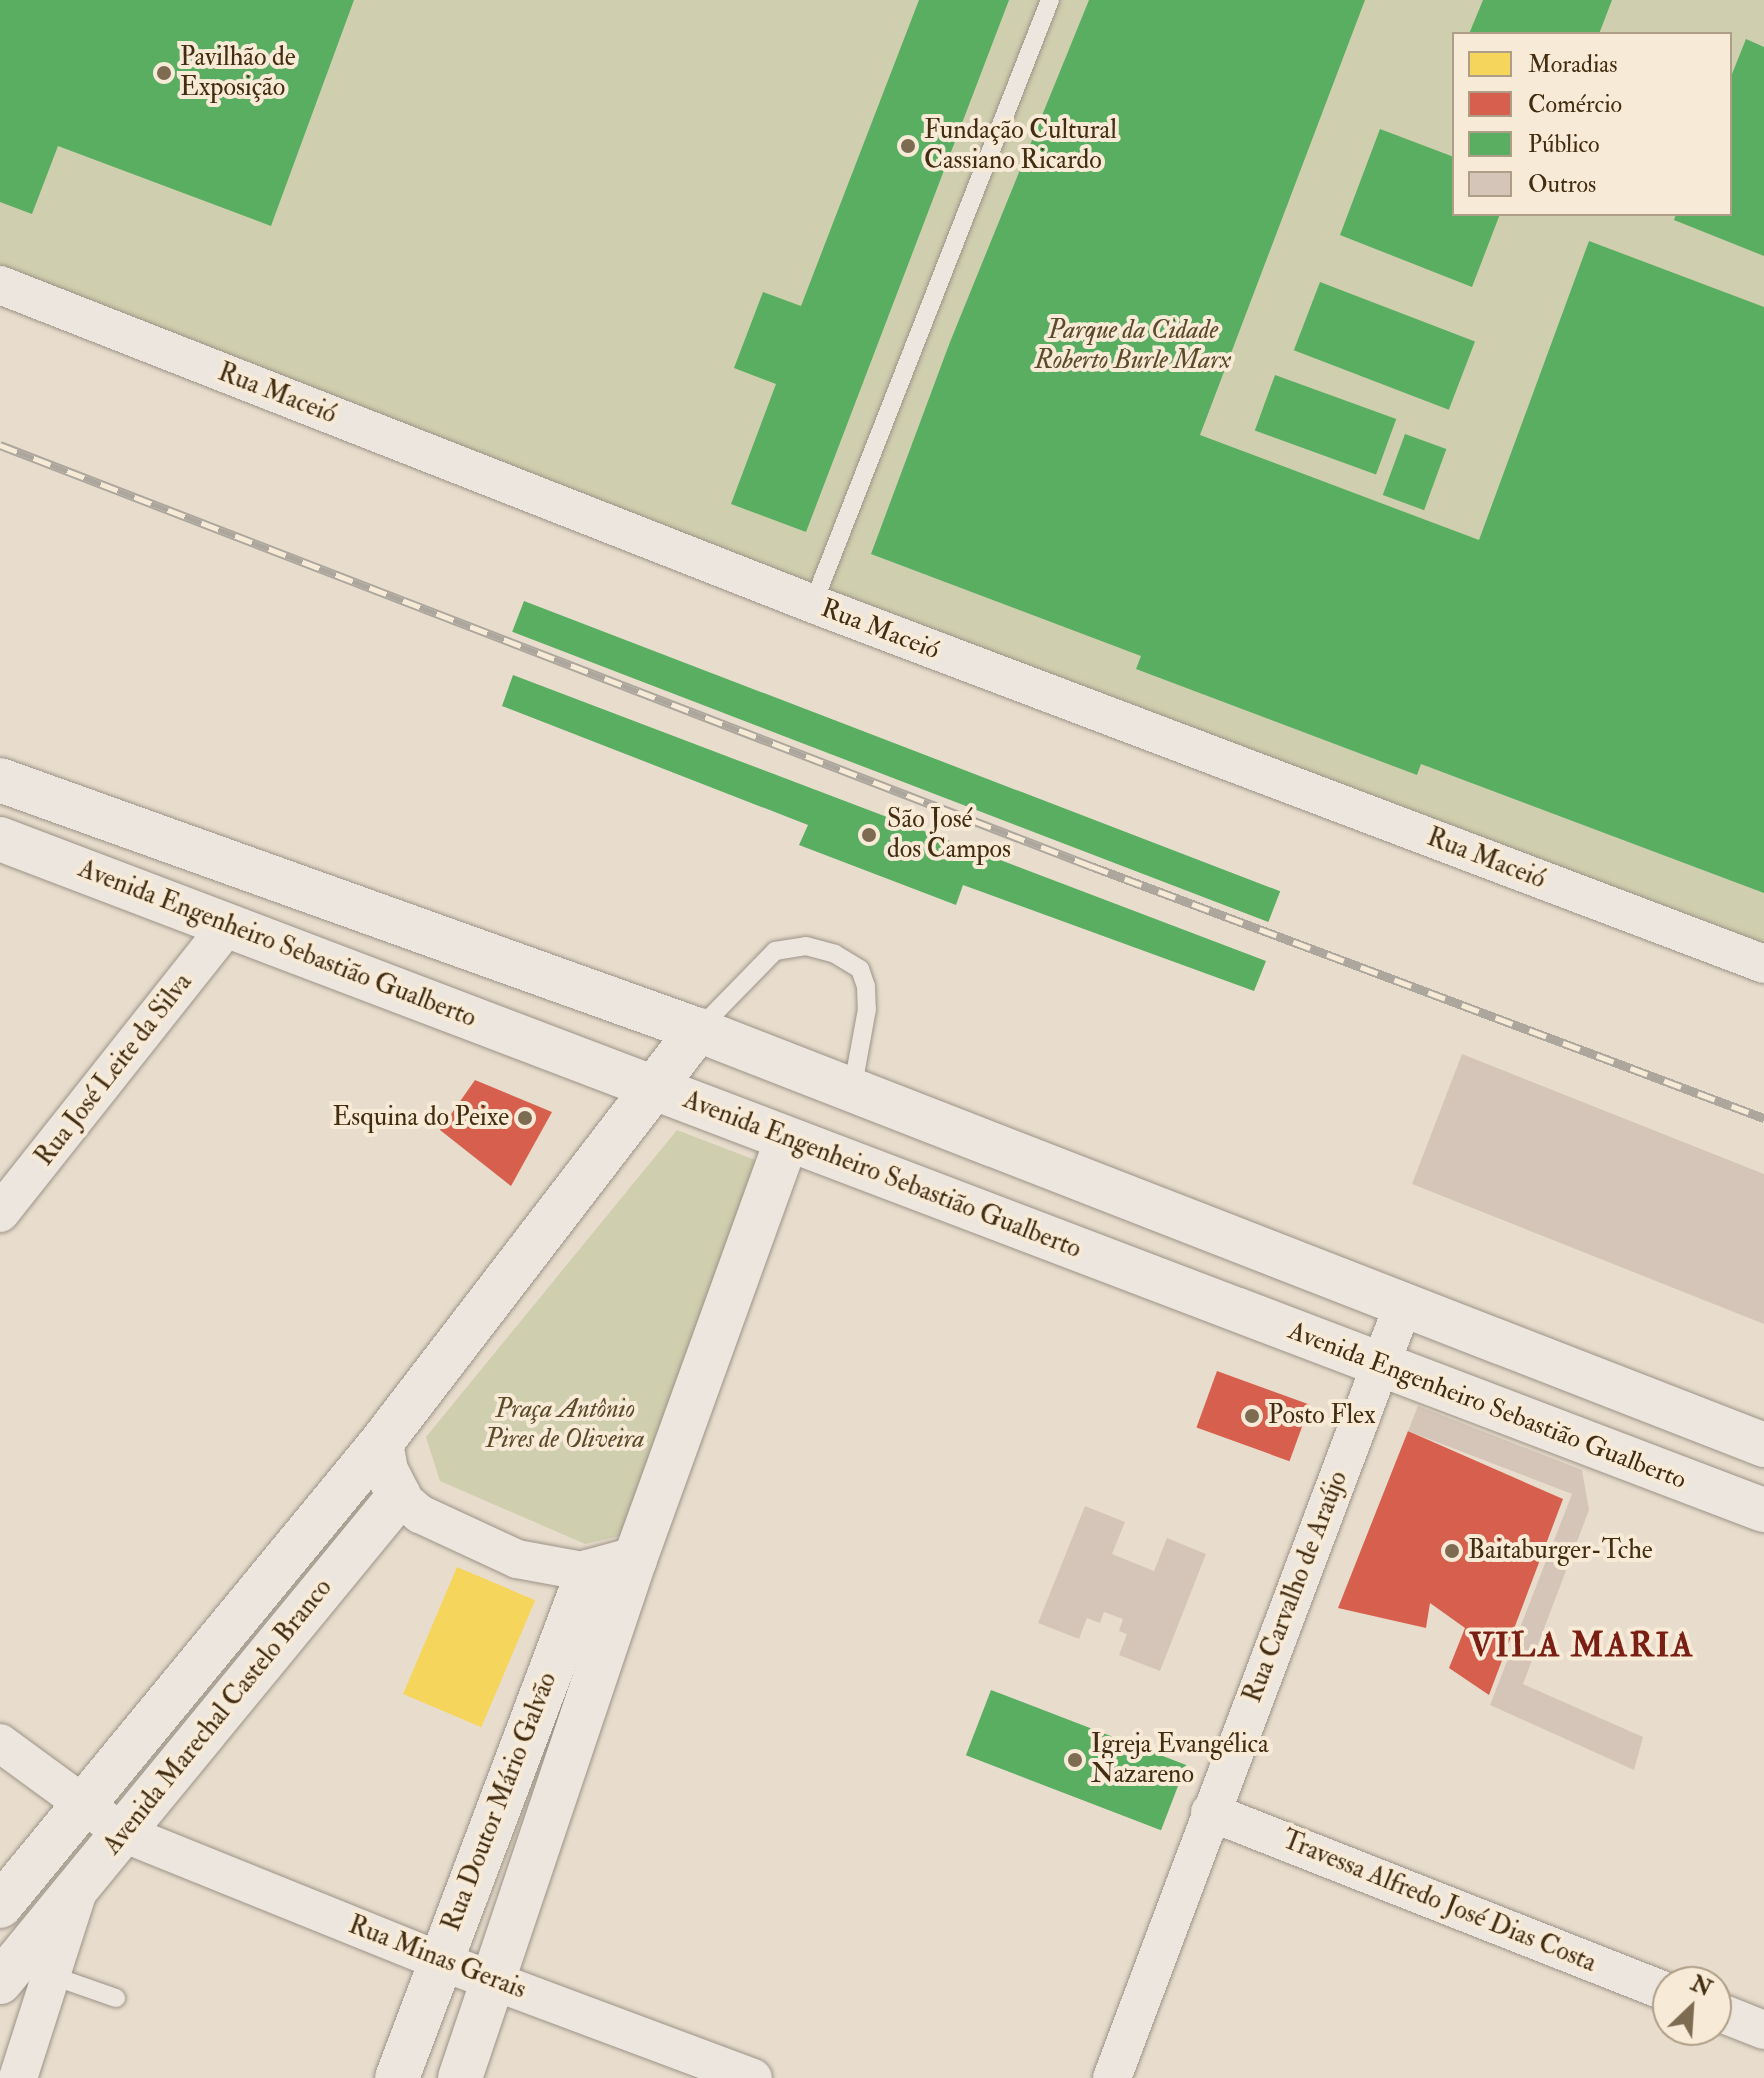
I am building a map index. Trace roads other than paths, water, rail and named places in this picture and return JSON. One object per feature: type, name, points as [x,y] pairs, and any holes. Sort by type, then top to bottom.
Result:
[{"type":"main road","points":[[0,780],[698,1030],[1402,1308],[1764,1445]]},
{"type":"main road","name":"Avenida Engenheiro Sebastião Gualberto","points":[[0,839],[653,1085],[786,1141],[1380,1367],[1764,1510]]},
{"type":"main road","name":"Avenida Marechal Castelo Branco","points":[[0,1906],[381,1443],[698,1030]]},
{"type":"main road","name":"Rua Doutor Mário Galvão","points":[[460,2078],[495,1982],[635,1559],[786,1141]]},
{"type":"main road","points":[[381,1443],[386,1471],[399,1496]]},
{"type":"main road","name":"Avenida Marechal Castelo Branco","points":[[0,1982],[399,1496]]},
{"type":"main road","points":[[588,1572],[635,1559]]},
{"type":"main road","name":"Rua Doutor Mário Galvão","points":[[397,2078],[588,1572]]},
{"type":"street","name":"Rua Maceió","points":[[0,285],[813,604],[1764,964]]},
{"type":"street","name":"Rua José Leite da Silva","points":[[0,1213],[227,927]]},
{"type":"street","name":"Rua Carvalho de Araújo","points":[[1112,2078],[1402,1308]]},
{"type":"street","points":[[399,1496],[420,1514],[517,1559],[588,1572]]},
{"type":"street","name":"Rua Minas Gerais","points":[[0,1743],[123,1833],[440,1961],[753,2078]]},
{"type":"street","name":"Travessa Alfredo José Dias Costa","points":[[1210,1812],[1652,1986]]},
{"type":"street","points":[[18,2078],[80,1883]]},
{"type":"street","points":[[1732,2017],[1764,2030]]},
{"type":"lane","points":[[813,604],[1050,0]]},
{"type":"lane","points":[[698,1030],[775,951],[806,946],[835,954],[860,969],[866,986],[867,1009],[852,1091]]},
{"type":"lane","points":[[50,1975],[116,1998]]},
{"type":"railway","points":[[0,445],[1091,866],[1764,1118]]},
{"type":"place","name":"Pavilhão de Exposição","points":[[164,73]]},
{"type":"place","name":"Fundação Cultural Cassiano Ricardo","points":[[908,146]]},
{"type":"place","name":"São José dos Campos","points":[[869,835]]},
{"type":"place","name":"Esquina do Peixe","points":[[525,1118]]},
{"type":"place","name":"Posto Flex","points":[[1252,1416]]},
{"type":"place","name":"Baitaburger-Tche","points":[[1452,1551]]},
{"type":"place","name":"Igreja Evangélica Nazareno","points":[[1075,1760]]},
{"type":"district","name":"VILA MARIA","points":[[1582,1646]]},
{"type":"park label","name":"Parque da Cidade Roberto Burle Marx","points":[[1133,346]]},
{"type":"park label","name":"Praça Antônio Pires de Oliveira","points":[[565,1425]]}]
